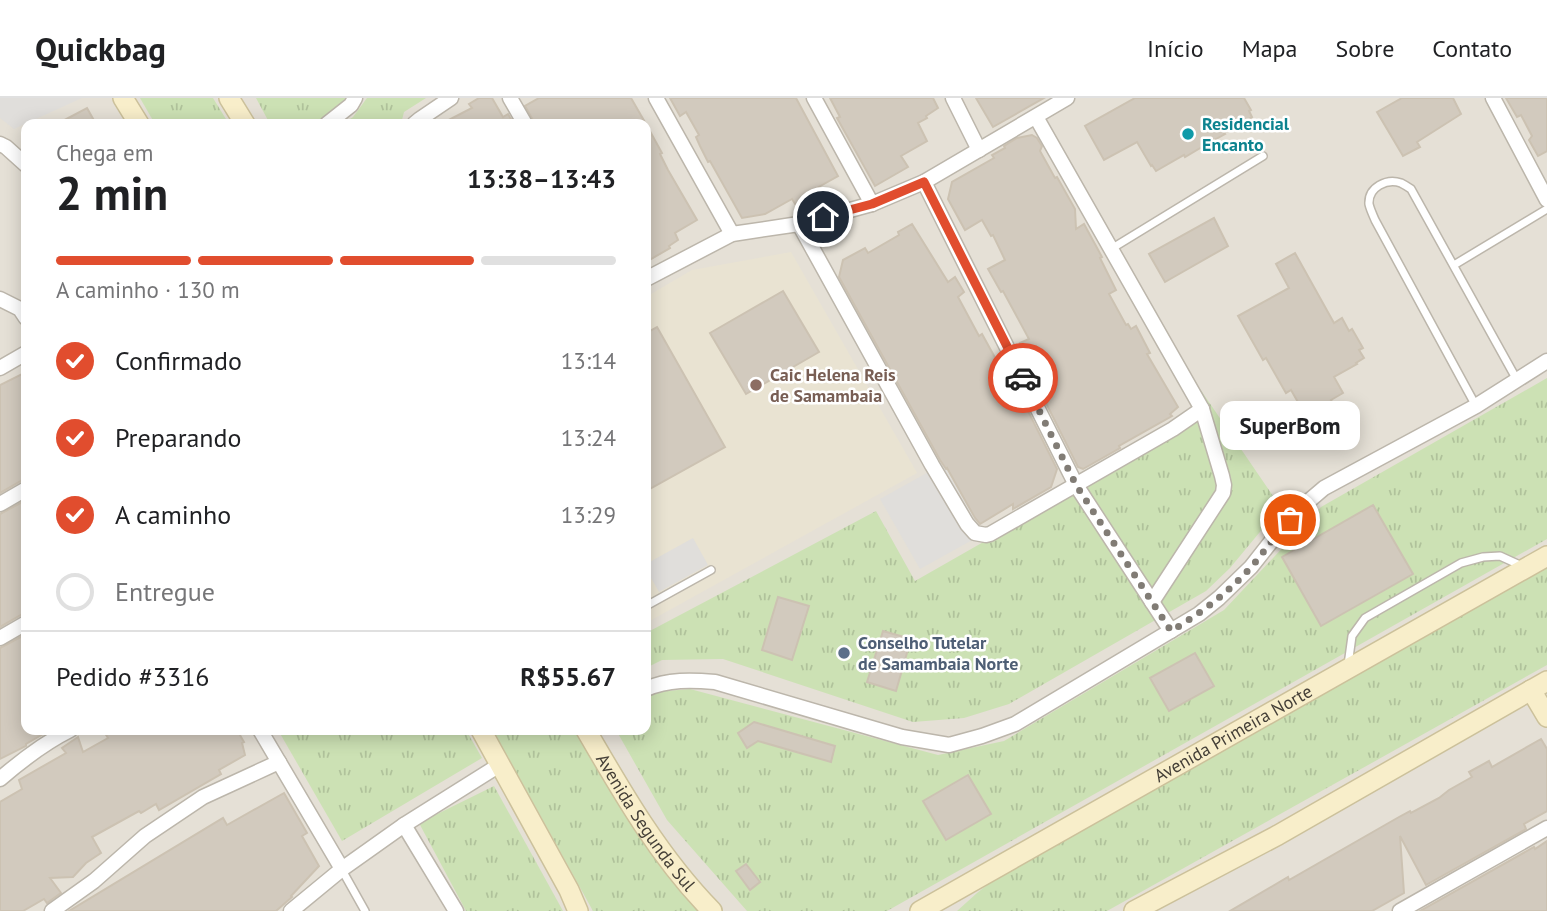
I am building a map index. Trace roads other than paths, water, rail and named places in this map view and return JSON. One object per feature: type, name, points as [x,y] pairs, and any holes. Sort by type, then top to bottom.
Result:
[{"type":"main road","points":[[123,98],[136,119]]},
{"type":"main road","points":[[229,98],[241,119]]},
{"type":"main road","name":"Avenida Primeira Norte","points":[[920,911],[1547,556]]},
{"type":"main road","points":[[1135,911],[1278,835],[1539,686],[1547,717]]},
{"type":"main road","points":[[484,735],[578,911]]},
{"type":"main road","name":"Avenida Segunda Sul","points":[[589,735],[651,837],[681,877],[712,911]]},
{"type":"street","points":[[333,119],[351,105],[355,98]]},
{"type":"street","points":[[419,119],[451,98]]},
{"type":"street","points":[[510,98],[522,119]]},
{"type":"street","points":[[656,98],[732,234]]},
{"type":"street","points":[[814,98],[872,204]]},
{"type":"street","points":[[953,98],[979,150]]},
{"type":"street","points":[[651,276],[732,234],[799,224],[872,204],[924,182],[1067,98]]},
{"type":"street","points":[[1493,98],[1547,200]]},
{"type":"street","points":[[1036,117],[1202,410],[1222,476],[1223,493],[1152,602]]},
{"type":"street","points":[[0,144],[21,161]]},
{"type":"street","points":[[924,182],[1076,485],[1171,631]]},
{"type":"street","points":[[799,224],[932,465],[975,533],[990,534],[1202,410]]},
{"type":"street","points":[[0,299],[21,309]]},
{"type":"street","points":[[0,368],[21,357]]},
{"type":"street","points":[[651,687],[689,680],[715,682],[902,737],[949,745],[982,736],[1015,724],[1199,614],[1251,567],[1281,528],[1324,488],[1476,406],[1547,361]]},
{"type":"street","points":[[0,504],[21,492]]},
{"type":"street","points":[[0,638],[21,626]]},
{"type":"street","points":[[0,779],[22,760],[60,735]]},
{"type":"street","points":[[263,735],[342,869]]},
{"type":"street","points":[[52,911],[94,881],[145,836],[203,797],[279,762]]},
{"type":"street","points":[[291,911],[342,869],[404,825],[501,764]]},
{"type":"street","points":[[404,825],[456,911]]},
{"type":"street","points":[[1400,911],[1547,828]]},
{"type":"lane","points":[[1111,249],[1263,156]]},
{"type":"lane","points":[[1476,406],[1375,220],[1369,205],[1371,193],[1379,185],[1388,181],[1411,189],[1517,381]]},
{"type":"lane","points":[[1454,265],[1547,209]]},
{"type":"lane","points":[[1347,669],[1352,636],[1366,618],[1461,563],[1500,556],[1526,568]]},
{"type":"lane","points":[[651,603],[711,570]]},
{"type":"lane","points":[[342,869],[365,911]]},
{"type":"place","name":"Residencial Encanto","points":[[1188,134]]},
{"type":"place","name":"Caic Helena Reis de Samambaia","points":[[756,385]]},
{"type":"place","name":"SuperBom","points":[[1290,520]]},
{"type":"place","name":"Conselho Tutelar de Samambaia Norte","points":[[844,653]]}]
